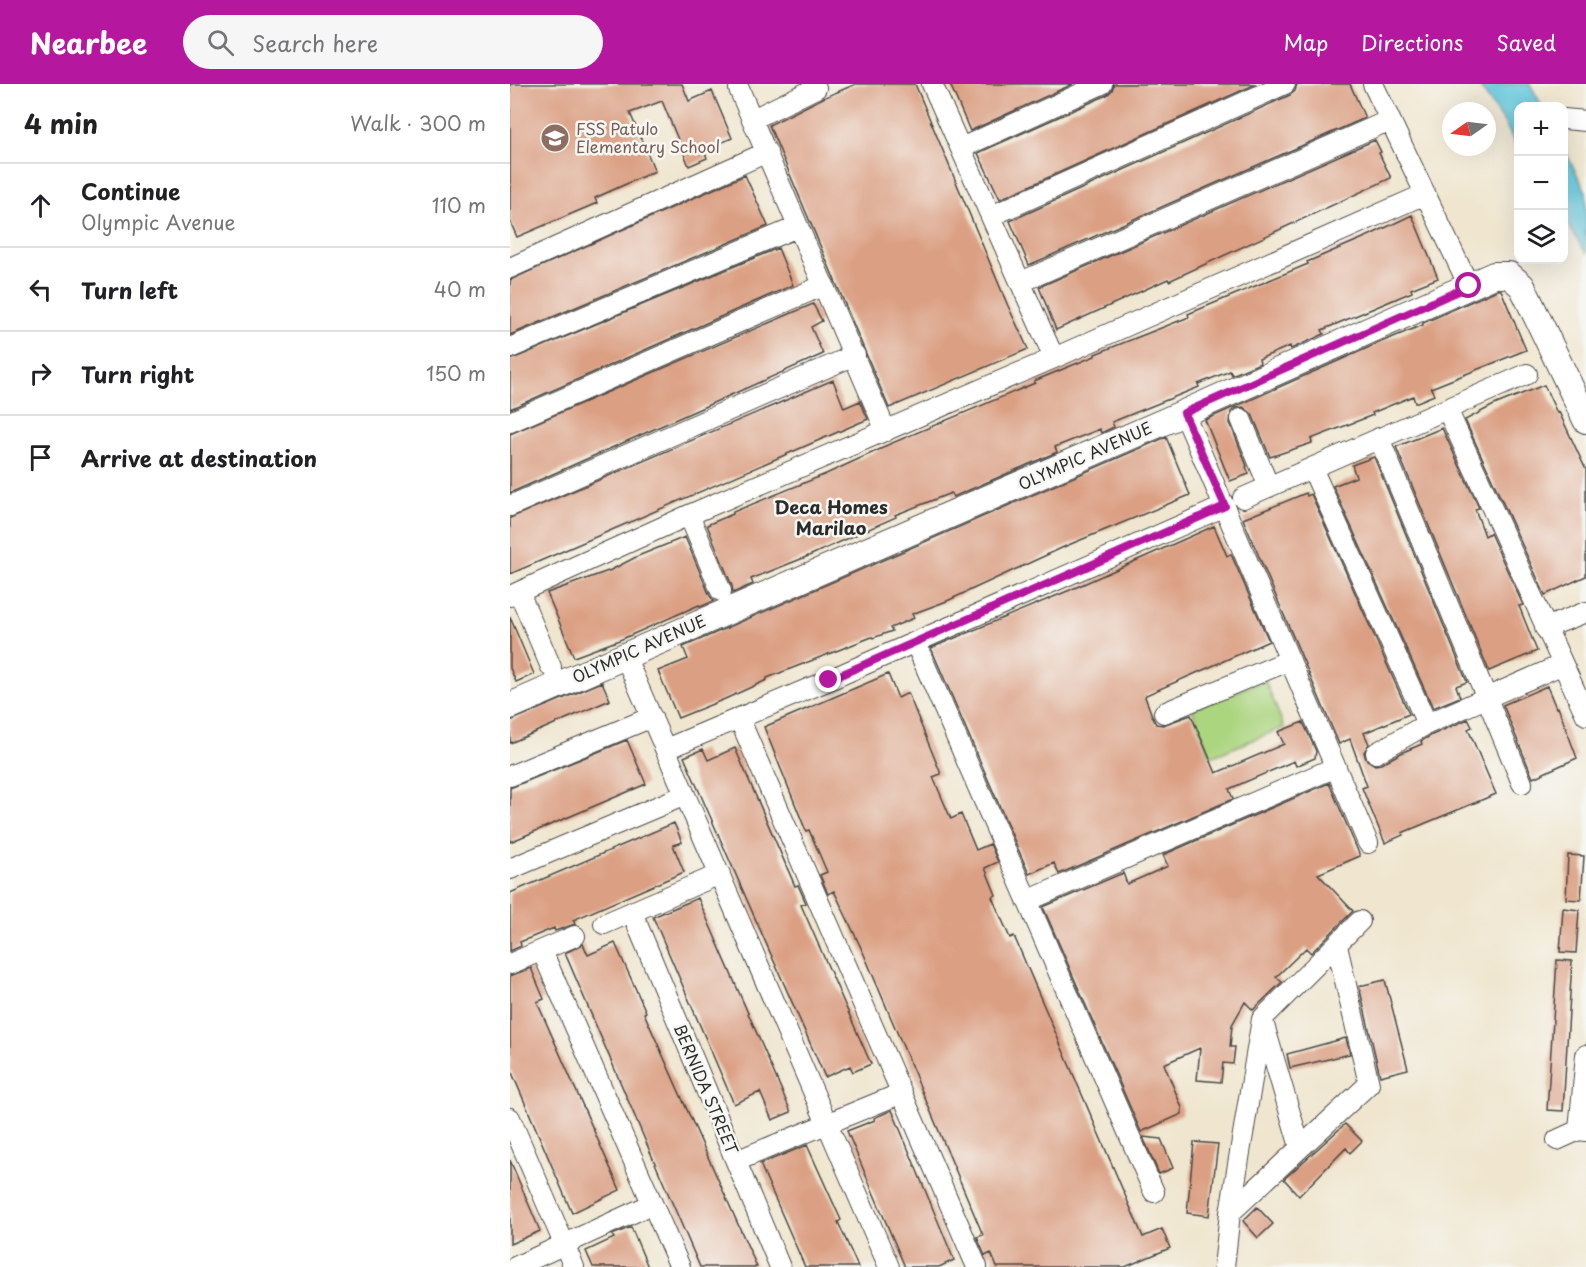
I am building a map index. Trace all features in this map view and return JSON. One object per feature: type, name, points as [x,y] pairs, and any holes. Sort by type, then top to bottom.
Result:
[{"type":"street","points":[[932,84],[1054,358]]},
{"type":"street","points":[[961,148],[1102,84]]},
{"type":"street","points":[[991,216],[1285,84]]},
{"type":"street","points":[[1373,84],[1469,286]]},
{"type":"street","points":[[753,118],[826,86]]},
{"type":"street","points":[[739,90],[886,430]]},
{"type":"street","points":[[1568,119],[1586,121]]},
{"type":"street","points":[[1020,282],[1390,120]]},
{"type":"street","points":[[510,268],[767,152]]},
{"type":"street","points":[[551,668],[514,593],[1425,194]]},
{"type":"street","points":[[510,348],[797,227]]},
{"type":"street","name":"OLYMPIC AVENUE","points":[[510,706],[1184,413],[1494,275],[1509,275],[1522,286],[1586,420]]},
{"type":"street","points":[[510,422],[824,285]]},
{"type":"street","points":[[510,506],[855,355]]},
{"type":"street","points":[[1243,498],[1527,374]]},
{"type":"street","points":[[1447,409],[1586,716]]},
{"type":"street","points":[[1184,413],[1368,843]]},
{"type":"street","points":[[1241,419],[1269,487]]},
{"type":"street","points":[[1379,438],[1522,783]]},
{"type":"street","points":[[1312,468],[1427,724]]},
{"type":"street","points":[[666,749],[1225,506]]},
{"type":"street","points":[[689,515],[721,591]]},
{"type":"street","points":[[1545,628],[1586,612]]},
{"type":"street","points":[[915,642],[1154,1192]]},
{"type":"street","points":[[625,656],[889,1267]]},
{"type":"street","points":[[1164,713],[1290,660]]},
{"type":"street","points":[[1376,753],[1427,724],[1561,664]]},
{"type":"street","points":[[510,776],[652,717]]},
{"type":"street","points":[[739,718],[977,1267]]},
{"type":"street","points":[[1028,901],[1336,767]]},
{"type":"street","points":[[510,869],[686,795]]},
{"type":"street","points":[[604,924],[720,874]]},
{"type":"street","name":"BERNIDA STREET","points":[[632,912],[780,1267]]},
{"type":"street","points":[[1224,1267],[1230,1213],[1262,1019],[1360,921]]},
{"type":"street","points":[[510,964],[575,936]]},
{"type":"street","points":[[1230,1213],[1369,1084],[1337,946]]},
{"type":"street","points":[[542,951],[680,1267]]},
{"type":"street","points":[[1262,1019],[1300,1147]]},
{"type":"street","points":[[1557,1140],[1582,1130],[1586,1054]]},
{"type":"street","points":[[736,1161],[902,1093]]},
{"type":"street","points":[[510,1118],[574,1267]]},
{"type":"street","points":[[515,1267],[652,1204]]},
{"type":"green space","points":[[1265,680],[1284,727],[1211,757],[1192,709]]},
{"type":"water","points":[[1478,84],[1530,84],[1540,102],[1514,102],[1514,141],[1496,110],[1496,102],[1490,102]]},
{"type":"water","points":[[1568,157],[1586,192],[1586,253],[1568,225]]},
{"type":"building","points":[[510,84],[682,84],[689,101],[712,91],[732,138],[704,150],[707,158],[689,166],[662,101],[630,113],[655,171],[595,198],[597,203],[517,237],[510,221]]},
{"type":"building","points":[[856,84],[915,84],[1028,349],[889,408],[769,125]]},
{"type":"building","points":[[950,84],[1073,84],[970,131]]},
{"type":"building","points":[[1114,84],[1256,84],[1000,199],[978,153],[1107,95]]},
{"type":"building","points":[[1297,84],[1350,84],[1365,118],[1029,265],[1010,221],[1290,95],[1295,91]]},
{"type":"building","points":[[1375,140],[1391,178],[1169,281],[1168,279],[1056,330],[1039,287]]},
{"type":"building","points":[[745,175],[768,226],[510,335],[510,280]]},
{"type":"building","points":[[1412,215],[1438,278],[1411,289],[1412,292],[1322,330],[1324,334],[1291,349],[1290,346],[1259,359],[1260,363],[1232,375],[1230,371],[1198,384],[1199,387],[1112,422],[1114,427],[1101,433],[1100,429],[1055,447],[1057,452],[953,497],[951,493],[895,515],[896,517],[811,555],[751,579],[753,584],[733,593],[707,525],[1035,383],[1034,381],[1095,356],[1095,354],[1189,317],[1188,314],[1308,264],[1307,262]]},
{"type":"building","points":[[778,248],[793,285],[510,409],[510,360]]},
{"type":"building","points":[[1501,290],[1526,350],[1431,388],[1434,395],[1415,403],[1413,396],[1372,413],[1373,415],[1311,439],[1312,443],[1270,457],[1252,414],[1243,407],[1236,408],[1231,412],[1230,423],[1249,474],[1230,481],[1205,420],[1423,325],[1423,323]]},
{"type":"building","points":[[813,304],[822,321],[811,327],[823,354],[510,493],[510,434]]},
{"type":"building","points":[[833,380],[844,408],[860,401],[868,419],[510,574],[510,518]]},
{"type":"building","points":[[1544,385],[1586,470],[1586,576],[1545,595],[1465,420],[1494,405]]},
{"type":"building","points":[[1442,428],[1479,508],[1475,509],[1485,536],[1490,533],[1523,605],[1519,606],[1537,651],[1489,671],[1396,447]]},
{"type":"building","points":[[1166,437],[1190,495],[1066,546],[947,601],[912,614],[914,618],[890,628],[892,631],[767,678],[725,699],[678,718],[658,671],[688,659],[683,647]]},
{"type":"building","points":[[1374,457],[1467,682],[1456,686],[1460,697],[1433,708],[1333,486],[1356,477],[1352,465]]},
{"type":"building","points":[[1306,493],[1307,496],[1311,494],[1409,714],[1364,733],[1369,744],[1364,752],[1366,759],[1375,765],[1381,764],[1422,744],[1421,741],[1432,735],[1468,719],[1472,727],[1468,729],[1496,794],[1402,833],[1403,835],[1385,843],[1362,788],[1367,786],[1350,739],[1339,744],[1243,519]]},
{"type":"building","points":[[1214,526],[1227,556],[1231,554],[1269,641],[1146,695],[1153,718],[1156,724],[1163,725],[1191,715],[1216,773],[1284,744],[1278,732],[1303,722],[1316,751],[1315,758],[1296,766],[1294,761],[1229,789],[1233,799],[1059,874],[1054,863],[1029,874],[931,648]]},
{"type":"building","points":[[685,537],[714,601],[700,607],[699,605],[622,639],[574,657],[547,593],[611,570]]},
{"type":"building","points":[[510,617],[534,674],[516,682],[510,668]]},
{"type":"building","points":[[888,674],[898,698],[908,693],[941,774],[933,777],[951,819],[961,814],[976,850],[990,844],[998,862],[985,868],[996,895],[992,897],[1010,938],[1014,936],[1143,1237],[1162,1229],[1170,1248],[1125,1267],[997,1267],[991,1253],[985,1256],[977,1237],[983,1235],[863,952],[834,891],[828,894],[820,875],[827,872],[809,830],[806,831],[764,727]]},
{"type":"building","points":[[602,682],[610,700],[510,743],[510,721]]},
{"type":"building","points":[[1547,686],[1556,708],[1558,707],[1577,758],[1533,778],[1503,705]]},
{"type":"building","points":[[627,740],[646,784],[510,842],[510,788]]},
{"type":"building","points":[[735,748],[795,886],[798,885],[806,903],[801,905],[871,1064],[853,1072],[850,1066],[825,1077],[684,757],[703,749],[708,760]]},
{"type":"building","points":[[1329,783],[1360,856],[1318,874],[1353,911],[1311,953],[1306,948],[1276,977],[1282,982],[1253,1010],[1245,1002],[1232,1025],[1230,1047],[1235,1047],[1233,1064],[1223,1063],[1221,1082],[1197,1080],[1200,1048],[1164,1064],[1182,1108],[1182,1114],[1141,1132],[1043,907],[1123,873],[1127,884],[1168,866],[1163,855]]},
{"type":"building","points":[[674,823],[682,842],[673,845],[684,872],[573,920],[575,924],[555,931],[554,928],[520,942],[521,946],[510,951],[510,893]]},
{"type":"building","points":[[1568,855],[1584,856],[1581,900],[1566,899]]},
{"type":"building","points":[[698,898],[791,1112],[772,1120],[760,1092],[734,1104],[653,917]]},
{"type":"building","points":[[1563,908],[1579,910],[1576,953],[1560,952]]},
{"type":"building","points":[[615,943],[757,1267],[700,1267],[565,953],[583,944],[588,955]]},
{"type":"building","points":[[1557,960],[1572,961],[1563,1111],[1547,1110]]},
{"type":"building","points":[[531,968],[544,999],[537,1002],[620,1190],[572,1213],[510,1068],[510,976]]},
{"type":"building","points":[[1385,980],[1408,1069],[1380,1076],[1359,986]]},
{"type":"building","points":[[1346,1038],[1350,1054],[1290,1068],[1287,1054]]},
{"type":"building","points":[[892,1110],[954,1260],[939,1267],[905,1267],[847,1131],[875,1120],[874,1118]]},
{"type":"building","points":[[1345,1124],[1362,1141],[1350,1153],[1346,1148],[1299,1196],[1284,1179]]},
{"type":"building","points":[[1143,1137],[1161,1139],[1173,1168],[1159,1174]]},
{"type":"building","points":[[1194,1142],[1218,1144],[1209,1216],[1187,1213]]},
{"type":"building","points":[[807,1145],[841,1220],[838,1222],[858,1267],[805,1267],[760,1164]]},
{"type":"building","points":[[510,1160],[540,1231],[510,1244]]},
{"type":"building","points":[[1257,1207],[1273,1224],[1258,1238],[1243,1221]]},
{"type":"building","points":[[631,1227],[648,1267],[593,1267],[586,1251],[614,1238],[612,1235]]},
{"type":"place","name":"FSS Patulo Elementary School","points":[[555,138]]},
{"type":"district","name":"Deca Homes Marilao","points":[[831,518]]},
{"type":"route","points":[[829,680],[1225,506],[1184,413],[1469,286]]}]
